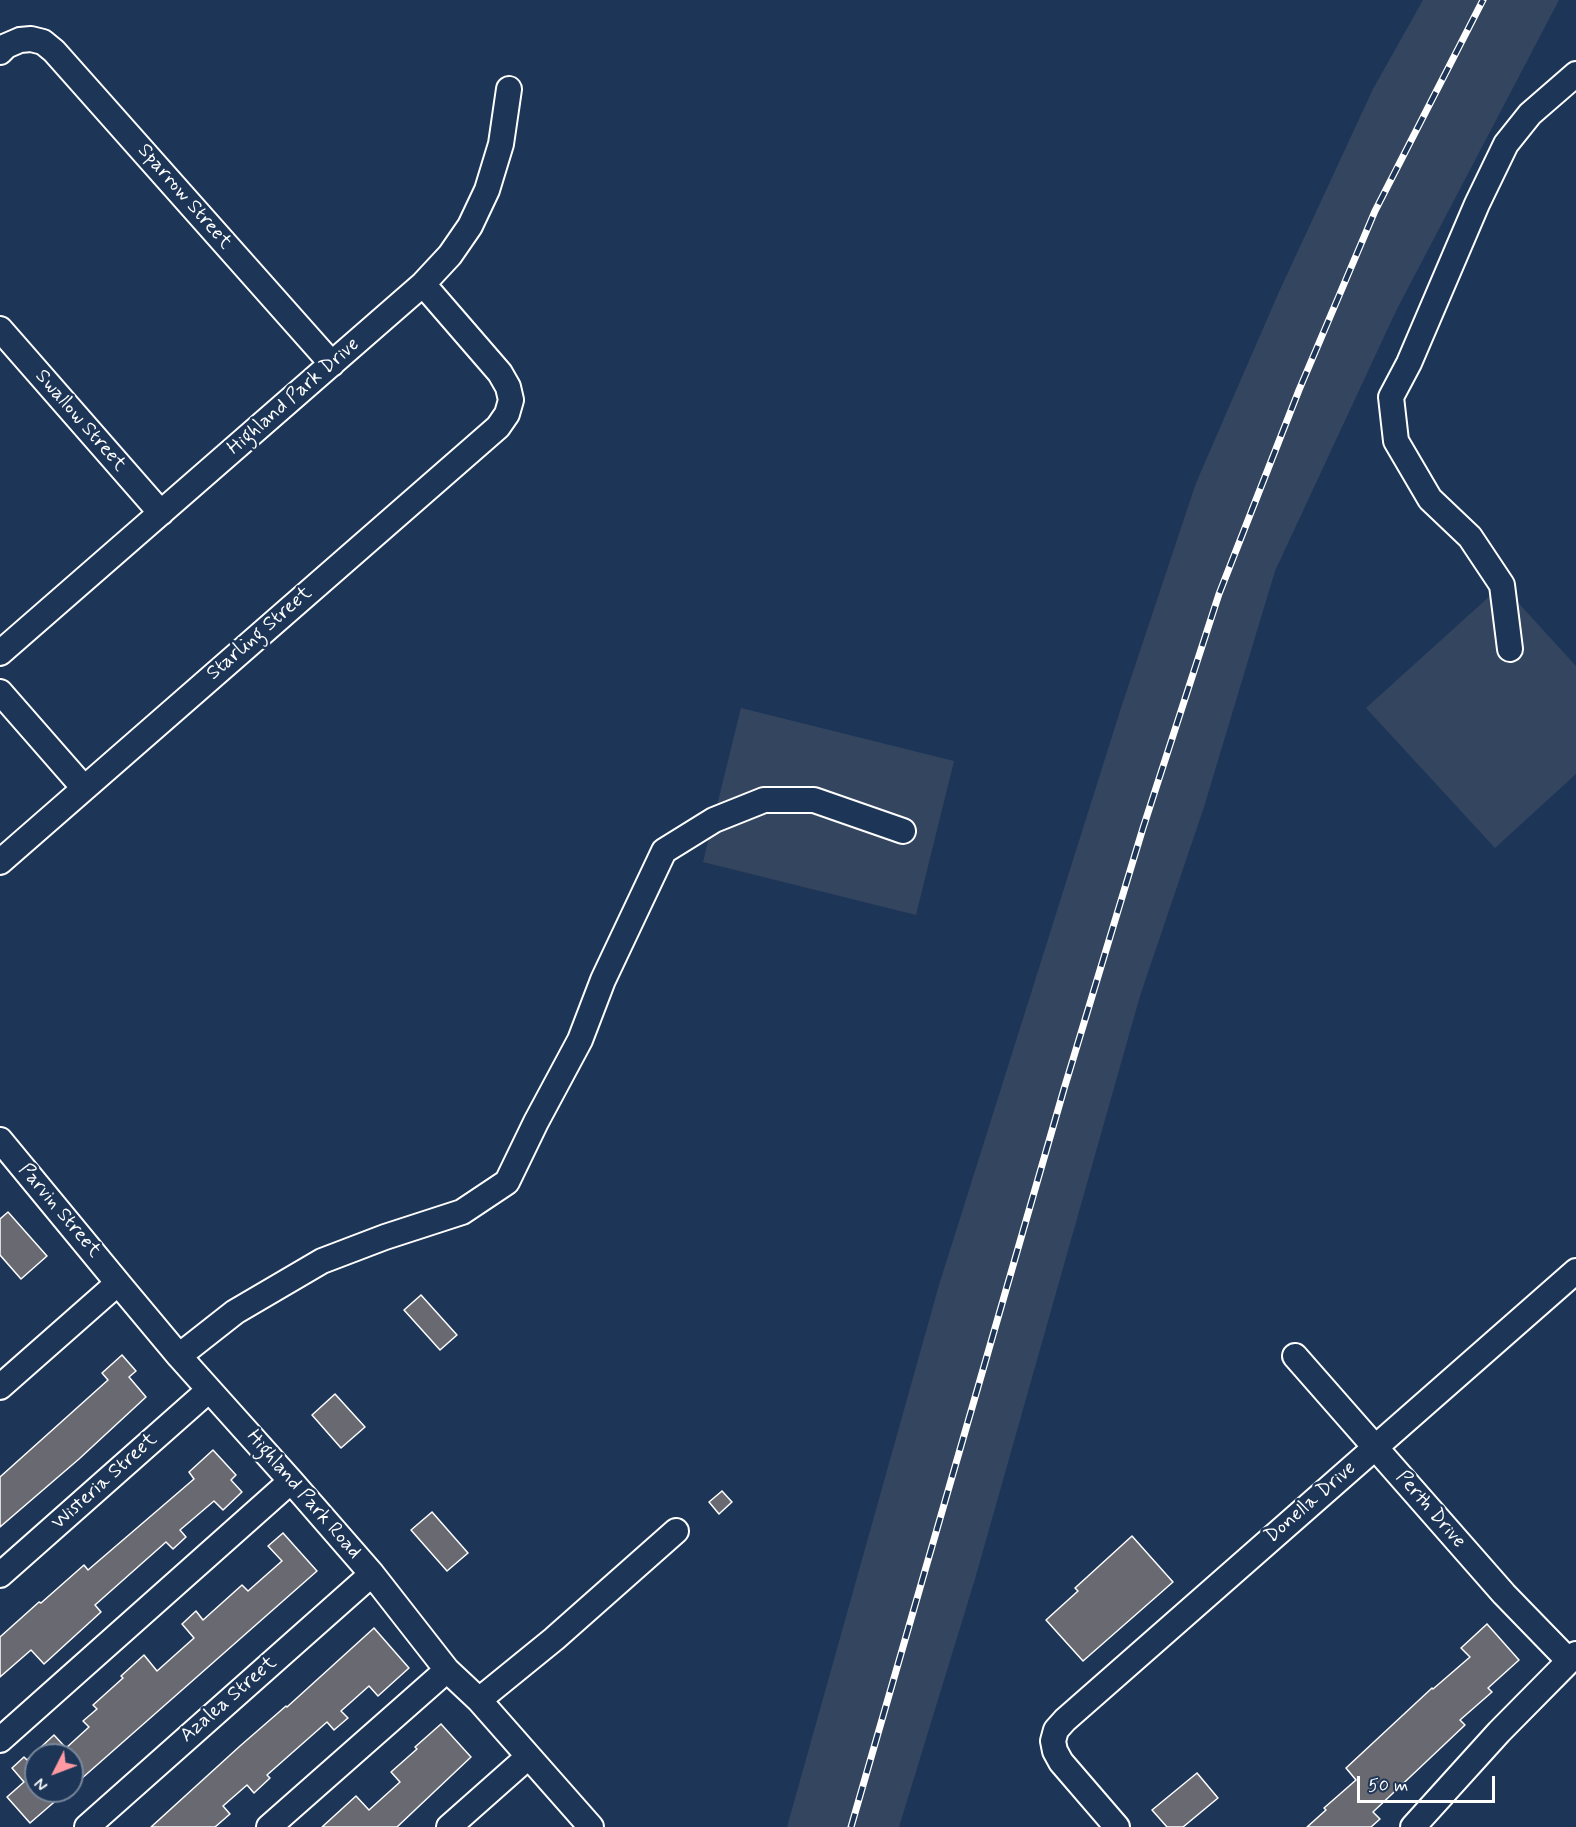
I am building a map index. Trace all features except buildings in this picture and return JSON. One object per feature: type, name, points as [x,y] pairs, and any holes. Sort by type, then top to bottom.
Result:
[{"type":"street","name":"Sparrow Street","points":[[0,52],[6,46],[20,40],[31,39],[44,42],[54,51],[332,364]]},
{"type":"street","points":[[1510,649],[1502,585],[1470,537],[1430,499],[1396,441],[1391,397],[1409,363],[1473,213],[1506,144],[1530,114],[1576,74]]},
{"type":"street","name":"Highland Park Drive","points":[[0,653],[423,284],[450,255],[470,226],[487,190],[501,144],[510,89]]},
{"type":"street","name":"Starling Street","points":[[0,862],[498,427],[507,414],[511,400],[508,387],[500,372],[423,284]]},
{"type":"street","name":"Swallow Street","points":[[0,329],[161,513]]},
{"type":"street","points":[[0,692],[84,788]]},
{"type":"street","points":[[179,1356],[235,1312],[322,1261],[385,1237],[462,1212],[507,1182],[580,1040],[603,980],[664,851],[714,820],[764,800],[814,800],[903,831]]},
{"type":"street","name":"Parvin Street","points":[[5,1155],[118,1283]]},
{"type":"street","name":"Donella Drive","points":[[1117,1827],[1061,1762],[1053,1741],[1056,1730],[1576,1271]]},
{"type":"street","points":[[0,1388],[118,1283]]},
{"type":"street","name":"Highland Park Road","points":[[118,1283],[179,1356],[372,1574],[447,1670],[479,1700],[591,1827]]},
{"type":"street","name":"Perth Drive","points":[[1295,1356],[1504,1594],[1573,1658]]},
{"type":"street","name":"Wisteria Street","points":[[0,1575],[209,1390]]},
{"type":"street","points":[[0,1740],[291,1481]]},
{"type":"street","points":[[479,1700],[554,1639],[676,1531]]},
{"type":"street","name":"Azalea Street","points":[[87,1827],[372,1574]]},
{"type":"street","points":[[1413,1827],[1499,1732],[1573,1658]]},
{"type":"street","points":[[269,1827],[447,1670]]},
{"type":"street","points":[[449,1827],[528,1757]]},
{"type":"shaded area","points":[[1423,0],[1559,0],[1396,311],[1275,571],[1204,807],[1140,996],[975,1579],[899,1827],[787,1827],[939,1285],[1120,711],[1196,483],[1278,294],[1373,89]]},
{"type":"shaded area","points":[[1502,585],[1576,666],[1576,774],[1495,848],[1366,708]]},
{"type":"shaded area","points":[[741,708],[954,761],[916,915],[703,862]]},
{"type":"railway","points":[[851,1827],[1064,1089],[1143,828],[1219,594],[1299,390],[1375,211],[1483,0]]}]
